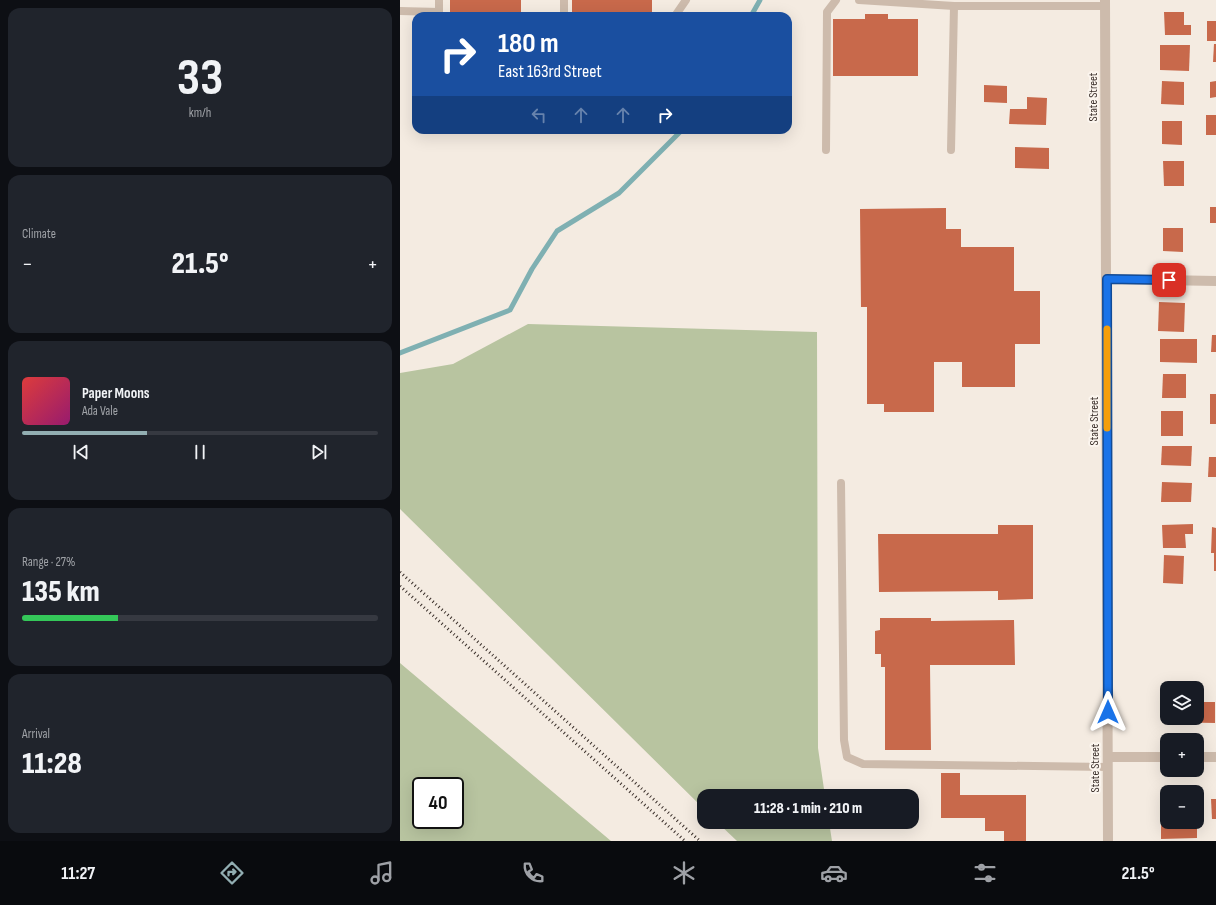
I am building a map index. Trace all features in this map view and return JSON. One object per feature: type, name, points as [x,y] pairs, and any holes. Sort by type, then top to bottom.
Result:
[{"type":"street","name":"State Street","points":[[1105,3],[1108,841]]},
{"type":"street","points":[[1107,279],[1216,281]]},
{"type":"street","points":[[1204,757],[1216,757]]},
{"type":"street","points":[[1108,762],[1160,758]]},
{"type":"lane","points":[[400,11],[439,12],[439,0]]},
{"type":"lane","points":[[564,0],[564,12]]},
{"type":"lane","points":[[678,12],[686,0]]},
{"type":"lane","points":[[826,150],[827,12],[836,0]]},
{"type":"lane","points":[[859,0],[954,6],[1105,3]]},
{"type":"lane","points":[[950,150],[954,6]]},
{"type":"lane","points":[[841,483],[844,740],[847,757],[863,764],[1108,762]]},
{"type":"green space","points":[[528,324],[817,332],[818,748],[824,789],[697,789],[697,802],[400,509],[400,373],[453,364]]},
{"type":"green space","points":[[400,663],[611,841],[400,841]]},
{"type":"green space","points":[[724,829],[830,829],[832,841],[737,841]]},
{"type":"building","points":[[450,0],[521,0],[521,12],[450,12]]},
{"type":"building","points":[[572,0],[652,0],[652,12],[572,12]]},
{"type":"building","points":[[1164,12],[1184,12],[1184,25],[1191,25],[1191,35],[1165,35]]},
{"type":"building","points":[[865,14],[888,14],[888,19],[918,19],[918,76],[833,76],[833,19],[865,19]]},
{"type":"building","points":[[1207,21],[1216,21],[1216,41],[1207,41]]},
{"type":"building","points":[[1214,44],[1216,44],[1216,62],[1213,62]]},
{"type":"building","points":[[1160,45],[1190,45],[1189,71],[1160,70]]},
{"type":"building","points":[[1162,81],[1184,82],[1184,105],[1161,104]]},
{"type":"building","points":[[1216,81],[1216,97],[1210,98],[1210,82]]},
{"type":"building","points":[[984,85],[1007,86],[1007,103],[984,102]]},
{"type":"building","points":[[1027,97],[1047,98],[1046,125],[1009,124],[1010,109],[1027,109]]},
{"type":"building","points":[[1206,115],[1216,115],[1216,135],[1206,135]]},
{"type":"building","points":[[1162,121],[1182,121],[1182,145],[1162,144]]},
{"type":"building","points":[[1015,147],[1049,148],[1049,169],[1015,168]]},
{"type":"building","points":[[1163,161],[1184,161],[1184,186],[1164,186]]},
{"type":"building","points":[[1210,207],[1216,207],[1216,223],[1210,223]]},
{"type":"building","points":[[946,208],[946,229],[961,229],[961,247],[1014,247],[1014,291],[1040,291],[1040,344],[1015,344],[1015,387],[962,387],[962,362],[934,362],[934,412],[884,412],[884,404],[867,404],[867,307],[861,307],[860,209]]},
{"type":"building","points":[[1163,228],[1183,228],[1183,252],[1163,251]]},
{"type":"building","points":[[1159,302],[1185,303],[1184,332],[1158,331]]},
{"type":"building","points":[[1212,335],[1216,335],[1216,352],[1211,352]]},
{"type":"building","points":[[1160,339],[1197,339],[1197,363],[1160,362]]},
{"type":"building","points":[[1163,374],[1186,374],[1186,398],[1162,398]]},
{"type":"building","points":[[1210,394],[1216,394],[1216,424],[1210,424]]},
{"type":"building","points":[[1161,411],[1183,411],[1183,436],[1161,436]]},
{"type":"building","points":[[1162,446],[1192,446],[1191,466],[1161,465]]},
{"type":"building","points":[[1209,457],[1216,457],[1216,477],[1208,477]]},
{"type":"building","points":[[1162,482],[1192,483],[1191,502],[1161,502]]},
{"type":"building","points":[[1193,524],[1193,534],[1185,534],[1186,548],[1163,548],[1162,525]]},
{"type":"building","points":[[998,525],[1033,525],[1033,599],[998,600],[998,591],[879,592],[878,534],[998,534]]},
{"type":"building","points":[[1212,527],[1216,528],[1216,571],[1214,571],[1214,553],[1211,553]]},
{"type":"building","points":[[1164,555],[1184,556],[1183,584],[1163,583]]},
{"type":"building","points":[[880,618],[931,618],[931,621],[1014,620],[1015,665],[930,665],[931,750],[885,750],[885,667],[881,667],[881,654],[875,654],[875,631],[880,630]]},
{"type":"building","points":[[1204,702],[1215,702],[1215,723],[1204,723]]},
{"type":"building","points":[[941,773],[960,773],[960,795],[1026,795],[1026,841],[1004,841],[1004,831],[985,831],[985,818],[941,818]]},
{"type":"building","points":[[1211,799],[1216,799],[1216,819],[1212,819]]},
{"type":"building","points":[[1161,829],[1197,829],[1197,838],[1161,839]]},
{"type":"waterway","points":[[753,12],[760,0]]},
{"type":"waterway","points":[[400,353],[510,310],[532,269],[557,231],[619,193],[678,134]]},
{"type":"railway","points":[[400,572],[700,841]]},
{"type":"railway","points":[[400,586],[685,841]]},
{"type":"slow traffic","points":[[1107,329],[1107,428]]},
{"type":"route","points":[[1108,712],[1107,279],[1169,280]]}]
